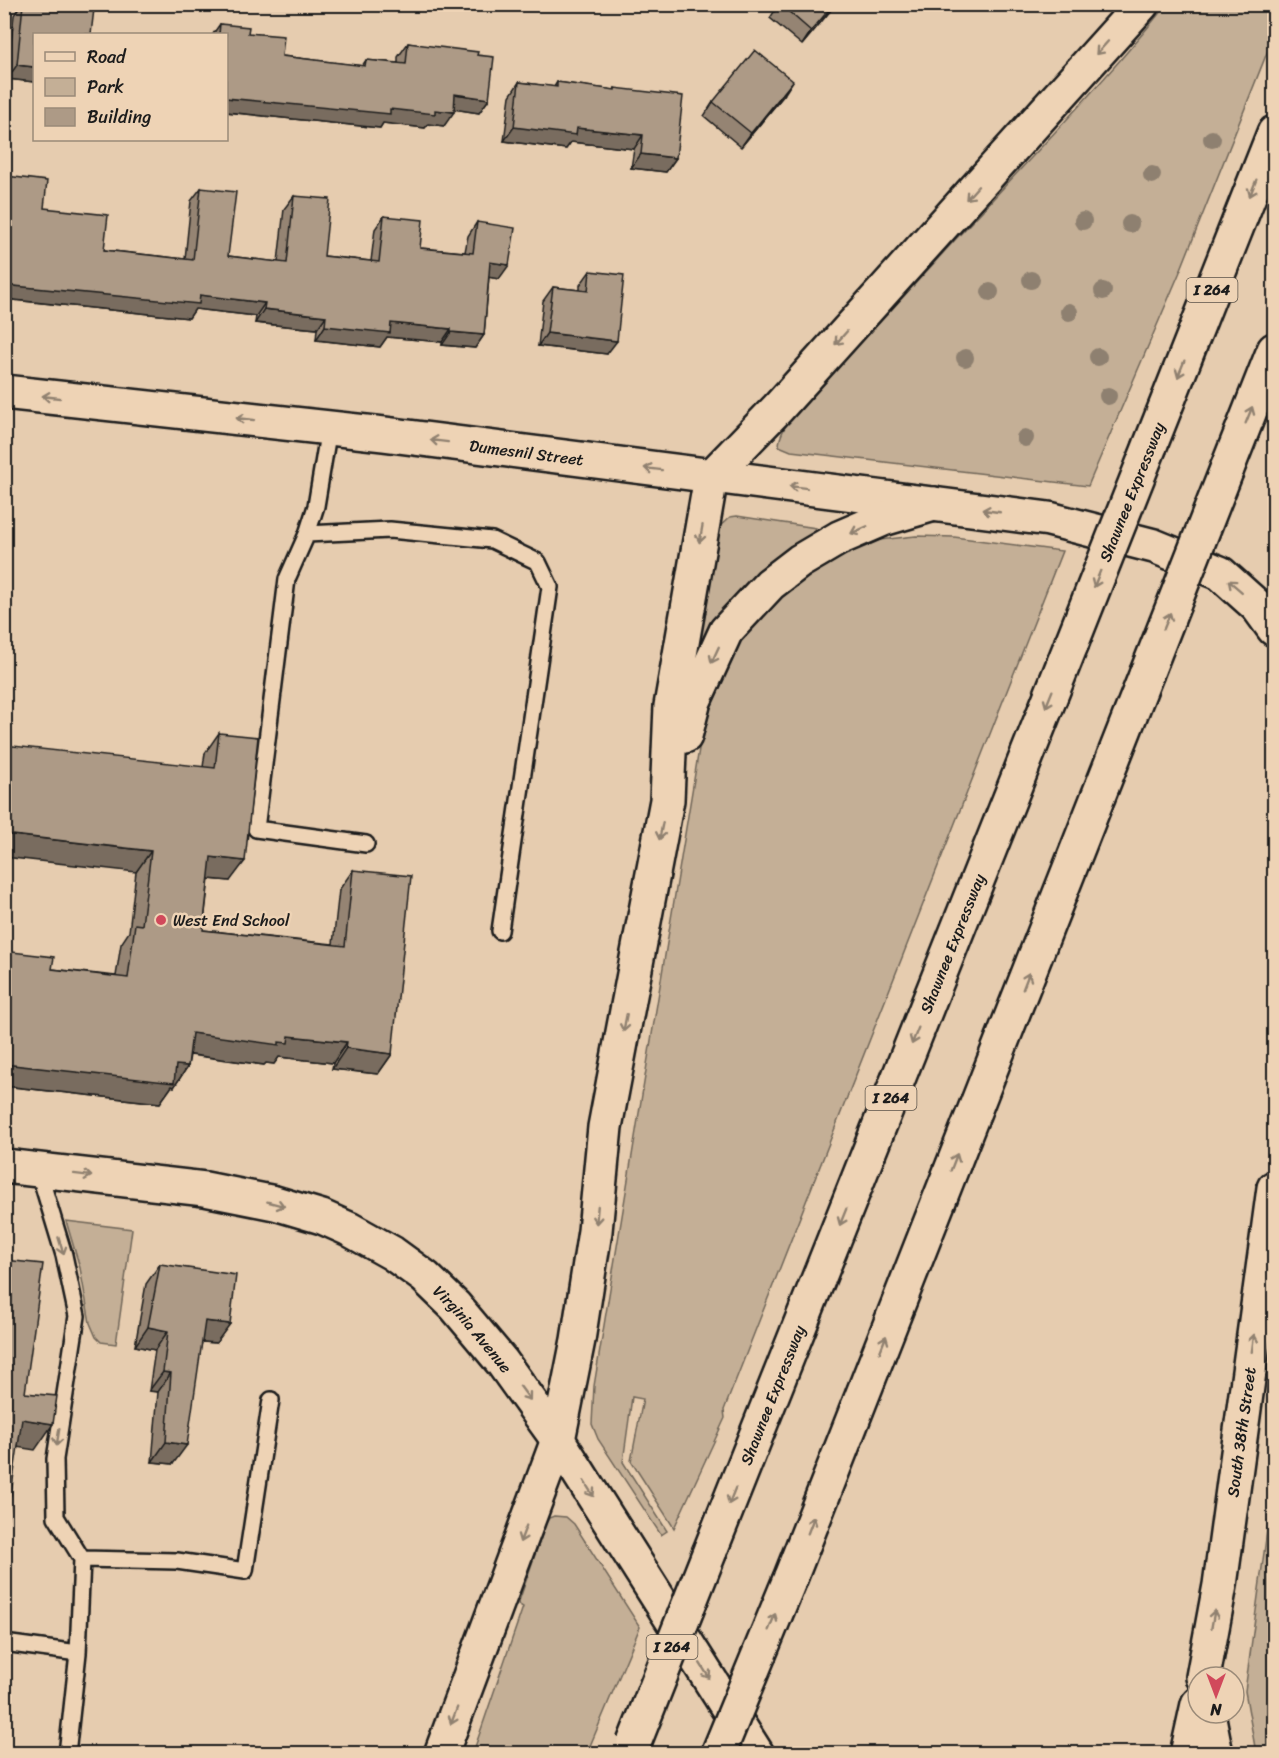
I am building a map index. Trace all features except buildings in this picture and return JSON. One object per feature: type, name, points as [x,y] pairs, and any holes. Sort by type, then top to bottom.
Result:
[{"type":"main road","points":[[667,800],[671,706],[711,477],[778,408],[1142,4]]},
{"type":"main road","name":"Shawnee Expressway","points":[[632,1748],[1275,133]]},
{"type":"main road","points":[[718,1754],[790,1580],[1275,350]]},
{"type":"main road","name":"Dumesnil Street","points":[[4,392],[329,428],[1049,519],[1154,546],[1220,573],[1258,608],[1275,629]]},
{"type":"main road","points":[[441,1754],[558,1440],[578,1340],[595,1231],[605,1127],[667,800],[694,700],[726,631],[770,584],[800,561],[838,538],[883,519],[934,504]]},
{"type":"main road","name":"Virginia Avenue","points":[[4,1166],[205,1189],[275,1203],[322,1217],[349,1229],[392,1253],[425,1277],[455,1306],[502,1362],[558,1440],[757,1754]]},
{"type":"main road","name":"South 38th Street","points":[[1205,1665],[1220,1585],[1275,1188]]},
{"type":"main road","points":[[1187,1754],[1193,1725]]},
{"type":"main road","points":[[1210,1725],[1216,1754]]},
{"type":"lane","points":[[329,428],[316,506],[307,534],[287,579],[256,829],[366,844]]},
{"type":"lane","points":[[307,534],[390,530],[492,540],[538,562],[550,588],[500,931]]},
{"type":"lane","points":[[38,1169],[64,1254],[77,1316],[55,1459],[56,1517],[82,1559],[78,1653],[67,1754]]},
{"type":"lane","points":[[82,1559],[177,1561],[245,1571],[271,1400]]},
{"type":"lane","points":[[4,1643],[78,1653]]},
{"type":"green space","points":[[1166,5],[1274,5],[1274,35],[1179,274],[1088,486],[791,451],[779,446],[781,435],[808,396],[885,317],[1076,110]]},
{"type":"green space","points":[[737,516],[816,528],[816,534],[761,571],[744,586],[717,619],[699,647],[697,645],[718,528],[730,517]]},
{"type":"green space","points":[[916,536],[954,537],[1062,551],[724,1410],[725,1418],[674,1528],[631,1461],[643,1399],[632,1397],[623,1462],[667,1531],[661,1535],[598,1439],[592,1424],[594,1386],[701,737],[710,701],[743,633],[790,585],[841,555],[879,540]]},
{"type":"green space","points":[[66,1221],[132,1229],[116,1344],[101,1342],[96,1337],[90,1323],[80,1268]]},
{"type":"green space","points":[[1274,1480],[1274,1753],[1256,1753],[1246,1697]]},
{"type":"green space","points":[[554,1516],[566,1517],[574,1524],[640,1627],[587,1753],[473,1753],[523,1607],[518,1604],[546,1523]]},
{"type":"place","name":"West End School","points":[[161,920]]}]
